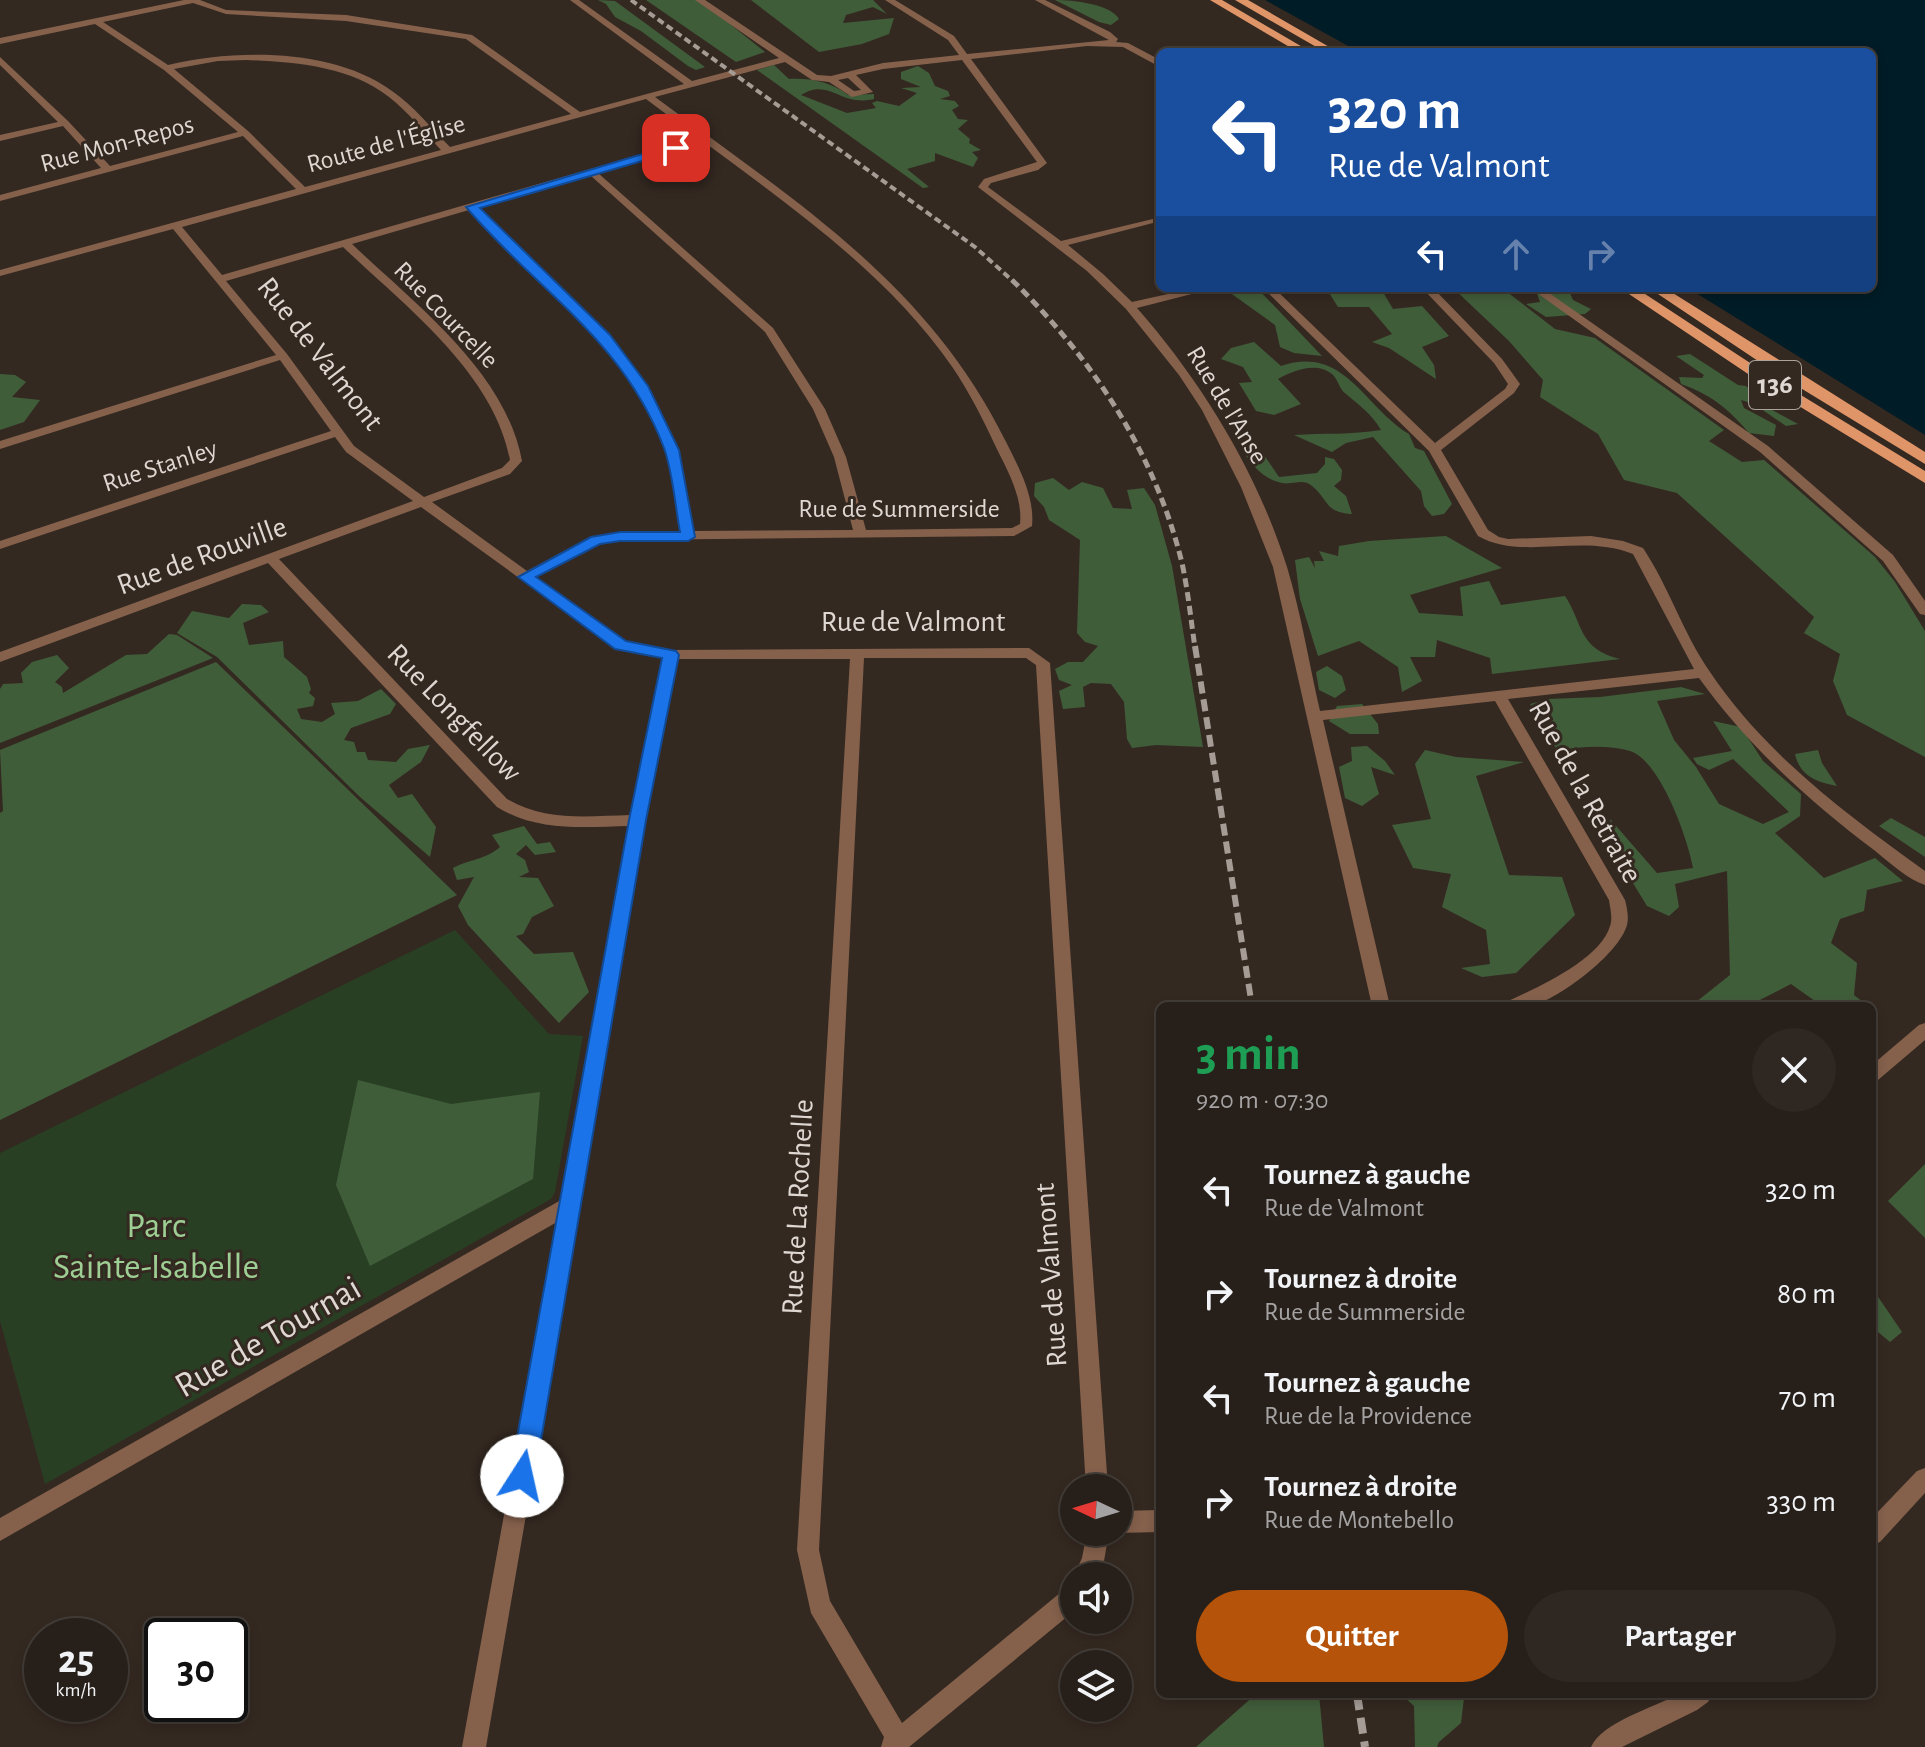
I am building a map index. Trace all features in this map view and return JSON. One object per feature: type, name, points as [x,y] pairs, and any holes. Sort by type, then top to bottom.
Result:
[{"type":"main road","points":[[1215,0],[1299,48]]},
{"type":"main road","points":[[1240,0],[1326,48]]},
{"type":"main road","name":"136","points":[[1633,292],[1925,478]]},
{"type":"main road","name":"136","points":[[1662,292],[1925,459]]},
{"type":"street","points":[[0,41],[195,0],[198,4],[226,12],[346,18],[469,37],[577,114]]},
{"type":"street","points":[[574,0],[689,83]]},
{"type":"street","points":[[699,0],[815,78],[831,79],[883,66],[1111,43],[1134,49],[1156,62]]},
{"type":"street","name":"Rue de l'Anse","points":[[889,0],[951,38],[1042,163],[1035,168],[987,181],[983,187],[1061,244],[1129,306],[1195,388],[1232,451],[1258,506],[1280,567],[1380,1002]]},
{"type":"street","points":[[1039,0],[1107,34],[1114,39],[1111,43]]},
{"type":"street","points":[[98,22],[167,68],[245,133],[302,189]]},
{"type":"street","points":[[167,68],[190,61],[241,59],[302,62],[348,72],[391,94],[447,150]]},
{"type":"street","name":"Route de l'Église","points":[[0,273],[784,59]]},
{"type":"street","points":[[0,60],[107,169]]},
{"type":"street","points":[[831,79],[852,94],[868,92],[850,75]]},
{"type":"street","name":"Rue de Summerside","points":[[526,577],[596,540],[620,536],[1014,532],[1026,526],[1028,516],[1011,465],[982,404],[951,356],[919,318],[826,231],[646,95]]},
{"type":"street","points":[[0,138],[65,123]]},
{"type":"street","name":"Rue Mon-Repos","points":[[0,198],[245,133]]},
{"type":"street","points":[[220,279],[704,139]]},
{"type":"street","points":[[592,172],[769,330],[819,409],[840,457],[861,534]]},
{"type":"street","points":[[472,207],[605,338],[642,386],[672,450],[688,537]]},
{"type":"street","points":[[1061,244],[1149,221]]},
{"type":"street","name":"Rue de Valmont","points":[[175,225],[283,356],[350,449],[621,645],[671,655],[1029,653],[1043,663],[1096,1474]]},
{"type":"street","name":"Rue Courcelle","points":[[345,243],[478,375],[500,411],[516,450],[516,461],[506,471],[420,502]]},
{"type":"street","points":[[1129,306],[1192,292]]},
{"type":"street","points":[[1272,292],[1434,449],[1475,522],[1495,540],[1527,543],[1599,541],[1627,545],[1638,551],[1703,673],[1740,722],[1774,759],[1826,806],[1925,879]]},
{"type":"street","points":[[1431,292],[1498,361],[1514,384],[1510,391],[1434,449]]},
{"type":"street","points":[[1541,292],[1764,449],[1888,558],[1925,611]]},
{"type":"street","points":[[0,445],[283,356]]},
{"type":"street","name":"Rue Stanley","points":[[0,545],[336,433]]},
{"type":"street","name":"Rue de Rouville","points":[[0,657],[420,502]]},
{"type":"street","name":"Rue Longfellow","points":[[271,558],[492,792],[518,815],[544,820],[638,820]]},
{"type":"street","name":"Rue de La Rochelle","points":[[857,654],[808,1550],[819,1605],[895,1744]]},
{"type":"street","points":[[474,1747],[638,820],[671,655]]},
{"type":"street","points":[[1315,716],[1703,673]]},
{"type":"street","name":"Rue de la Retraite","points":[[1499,696],[1617,900],[1619,926],[1605,948],[1551,990],[1523,1002]]},
{"type":"street","points":[[1876,1072],[1925,1030]]},
{"type":"street","name":"Rue de Tournai","points":[[0,1530],[570,1205]]},
{"type":"street","points":[[1876,1530],[1925,1478]]},
{"type":"street","points":[[1132,1522],[1156,1521]]},
{"type":"street","points":[[895,1744],[1060,1608]]},
{"type":"street","points":[[1603,1747],[1620,1732],[1683,1707],[1695,1698]]},
{"type":"green space","points":[[598,0],[615,1],[705,67],[696,70],[688,66],[641,31],[615,17],[606,4]]},
{"type":"green space","points":[[646,0],[700,0],[765,52],[736,62]]},
{"type":"green space","points":[[751,0],[873,0],[887,14],[873,7],[846,15],[843,23],[894,18],[889,34],[862,44],[819,52]]},
{"type":"green space","points":[[1055,0],[1100,6],[1119,19],[1111,25],[1099,22]]},
{"type":"green space","points":[[774,65],[789,79],[820,82],[848,95],[874,94],[874,99],[862,100],[819,89],[801,95],[847,113],[876,108],[872,103],[877,101],[899,106],[917,93],[901,88],[921,87],[901,79],[901,72],[918,66],[929,73],[935,86],[948,91],[950,96],[940,99],[955,101],[959,106],[952,110],[958,119],[968,120],[958,129],[970,139],[969,143],[981,150],[972,152],[978,158],[973,167],[935,153],[935,161],[907,169],[929,187],[923,188],[757,70]]},
{"type":"green space","points":[[1229,292],[1261,292],[1322,356],[1294,353],[1280,347],[1275,325]]},
{"type":"green space","points":[[1329,292],[1383,292],[1393,309],[1422,306],[1449,336],[1422,347],[1434,365],[1436,379],[1389,348],[1372,342],[1392,334],[1369,307],[1338,307]]},
{"type":"green space","points":[[1457,292],[1507,292],[1555,329],[1595,338],[1724,430],[1709,441],[1742,462],[1764,460],[1875,557],[1895,582],[1925,631],[1925,757],[1847,715],[1833,681],[1840,654],[1804,633],[1814,617],[1677,493],[1624,480],[1598,434],[1540,397],[1543,380],[1509,341]]},
{"type":"green space","points":[[1536,292],[1565,292],[1591,309],[1585,314],[1546,317],[1526,304],[1540,302]]},
{"type":"green space","points":[[1254,342],[1281,366],[1303,361],[1321,364],[1352,382],[1409,434],[1415,448],[1424,451],[1452,504],[1444,514],[1432,516],[1424,506],[1421,491],[1373,437],[1346,443],[1332,452],[1294,435],[1381,430],[1326,370],[1304,369],[1278,379],[1301,404],[1274,415],[1256,411],[1239,383],[1252,382],[1243,367],[1221,359],[1231,348]]},
{"type":"green space","points":[[1690,354],[1738,385],[1746,386],[1762,401],[1761,404],[1798,424],[1786,426],[1754,404],[1741,400],[1744,408],[1776,425],[1774,436],[1749,433],[1718,403],[1681,384],[1679,377],[1702,378],[1704,375],[1676,356]]},
{"type":"green space","points":[[0,374],[15,375],[26,382],[12,397],[40,400],[24,422],[0,430]]},
{"type":"green space","points":[[1243,451],[1264,455],[1279,477],[1317,473],[1325,464],[1325,457],[1334,459],[1342,470],[1341,480],[1334,486],[1346,496],[1352,514],[1336,511],[1309,484],[1282,483],[1270,479],[1254,466]]},
{"type":"green space","points":[[1053,478],[1069,490],[1082,482],[1103,488],[1113,508],[1132,509],[1127,490],[1144,488],[1155,505],[1172,566],[1203,747],[1156,745],[1132,748],[1127,739],[1124,702],[1111,684],[1091,683],[1083,687],[1085,707],[1063,709],[1059,691],[1072,685],[1059,680],[1055,669],[1068,662],[1083,662],[1098,646],[1085,642],[1077,633],[1080,540],[1049,520],[1044,507],[1034,496],[1035,483]]},
{"type":"green space","points":[[1446,536],[1502,568],[1410,595],[1419,613],[1463,616],[1460,587],[1489,581],[1501,605],[1565,596],[1589,642],[1606,655],[1620,659],[1492,674],[1490,658],[1437,640],[1435,657],[1410,657],[1422,681],[1402,692],[1398,667],[1359,641],[1318,656],[1300,599],[1295,560],[1309,557],[1315,568],[1314,561],[1324,561],[1319,551],[1338,556],[1339,546]]},
{"type":"green space","points":[[242,604],[261,605],[269,612],[243,623],[249,645],[283,641],[284,657],[307,677],[311,689],[309,693],[315,698],[313,706],[297,709],[301,719],[322,722],[335,714],[331,703],[358,701],[381,689],[396,704],[390,714],[351,728],[344,740],[354,742],[357,752],[365,752],[368,760],[396,762],[408,749],[430,745],[421,762],[389,785],[398,798],[412,794],[436,827],[430,857],[360,797],[217,657],[177,633],[192,611],[229,618]]},
{"type":"green space","points":[[169,634],[177,635],[213,658],[0,743],[0,689],[3,684],[23,683],[21,673],[32,662],[57,655],[69,668],[55,682],[62,687],[63,693],[126,655],[147,654]]},
{"type":"green space","points":[[216,662],[457,895],[0,1120],[0,813],[3,811],[0,750]]},
{"type":"green space","points":[[1327,666],[1342,676],[1346,690],[1335,698],[1319,690],[1316,672]]},
{"type":"green space","points":[[1681,687],[1705,694],[1657,701],[1674,740],[1696,767],[1719,804],[1763,824],[1789,812],[1733,759],[1709,770],[1697,764],[1693,758],[1732,751],[1713,721],[1741,727],[1763,761],[1801,794],[1800,816],[1775,833],[1824,878],[1875,858],[1903,881],[1867,890],[1864,911],[1840,919],[1831,943],[1857,963],[1854,995],[1863,1002],[1816,1002],[1791,984],[1756,1002],[1696,1002],[1730,975],[1727,871],[1675,884],[1679,907],[1669,916],[1647,906],[1614,852],[1610,819],[1657,873],[1693,868],[1679,821],[1662,784],[1641,757],[1630,751],[1603,747],[1557,750],[1530,704],[1548,699],[1600,697]]},
{"type":"green space","points":[[1362,704],[1378,724],[1379,734],[1350,734],[1329,721],[1337,706]]},
{"type":"green space","points":[[1367,746],[1385,761],[1395,775],[1371,767],[1379,794],[1362,806],[1345,798],[1339,767],[1352,761],[1351,747]]},
{"type":"green space","points":[[1425,750],[1456,757],[1524,762],[1476,776],[1509,875],[1562,877],[1575,915],[1516,973],[1482,977],[1461,968],[1490,964],[1486,930],[1442,907],[1451,874],[1413,868],[1392,825],[1431,819],[1415,764]]},
{"type":"green space","points":[[1818,750],[1822,763],[1837,786],[1810,777],[1797,762],[1795,754]]},
{"type":"green space","points":[[1891,818],[1925,837],[1925,857],[1879,826]]},
{"type":"green space","points":[[524,826],[537,844],[550,842],[556,852],[535,855],[526,845],[516,854],[525,860],[529,872],[519,877],[538,878],[554,906],[532,917],[523,934],[516,936],[534,954],[573,952],[589,992],[559,1023],[468,925],[458,906],[474,877],[457,880],[453,868],[500,847],[492,835]]},
{"type":"green space","name":"Parc Sainte-Isabelle","points":[[455,930],[549,1034],[583,1036],[555,1192],[551,1199],[45,1484],[0,1321],[0,1153]]},
{"type":"green space","points":[[358,1080],[451,1104],[540,1092],[533,1179],[370,1266],[336,1185]]},
{"type":"green space","points":[[1925,1164],[1925,1238],[1888,1201]]},
{"type":"green space","points":[[1876,1294],[1902,1332],[1890,1342],[1876,1330]]},
{"type":"green space","points":[[1251,1698],[1319,1698],[1324,1747],[1196,1747]]},
{"type":"green space","points":[[1405,1698],[1464,1698],[1461,1723],[1437,1747],[1415,1747],[1414,1706]]},
{"type":"water","points":[[1265,0],[1925,0],[1925,435],[1694,292],[1876,292],[1876,48],[1352,48]]},
{"type":"railway","points":[[631,0],[975,247],[1013,282]]},
{"type":"railway","points":[[1013,282],[1069,342],[1094,375],[1137,446],[1155,483],[1182,563],[1195,648]]},
{"type":"railway","points":[[1195,646],[1251,1002]]},
{"type":"railway","points":[[1358,1698],[1365,1747]]},
{"type":"route","points":[[522,1476],[638,820],[671,655],[621,645],[526,577],[596,540],[620,536],[688,537],[672,450],[642,386],[605,338],[472,207],[676,148]]}]
